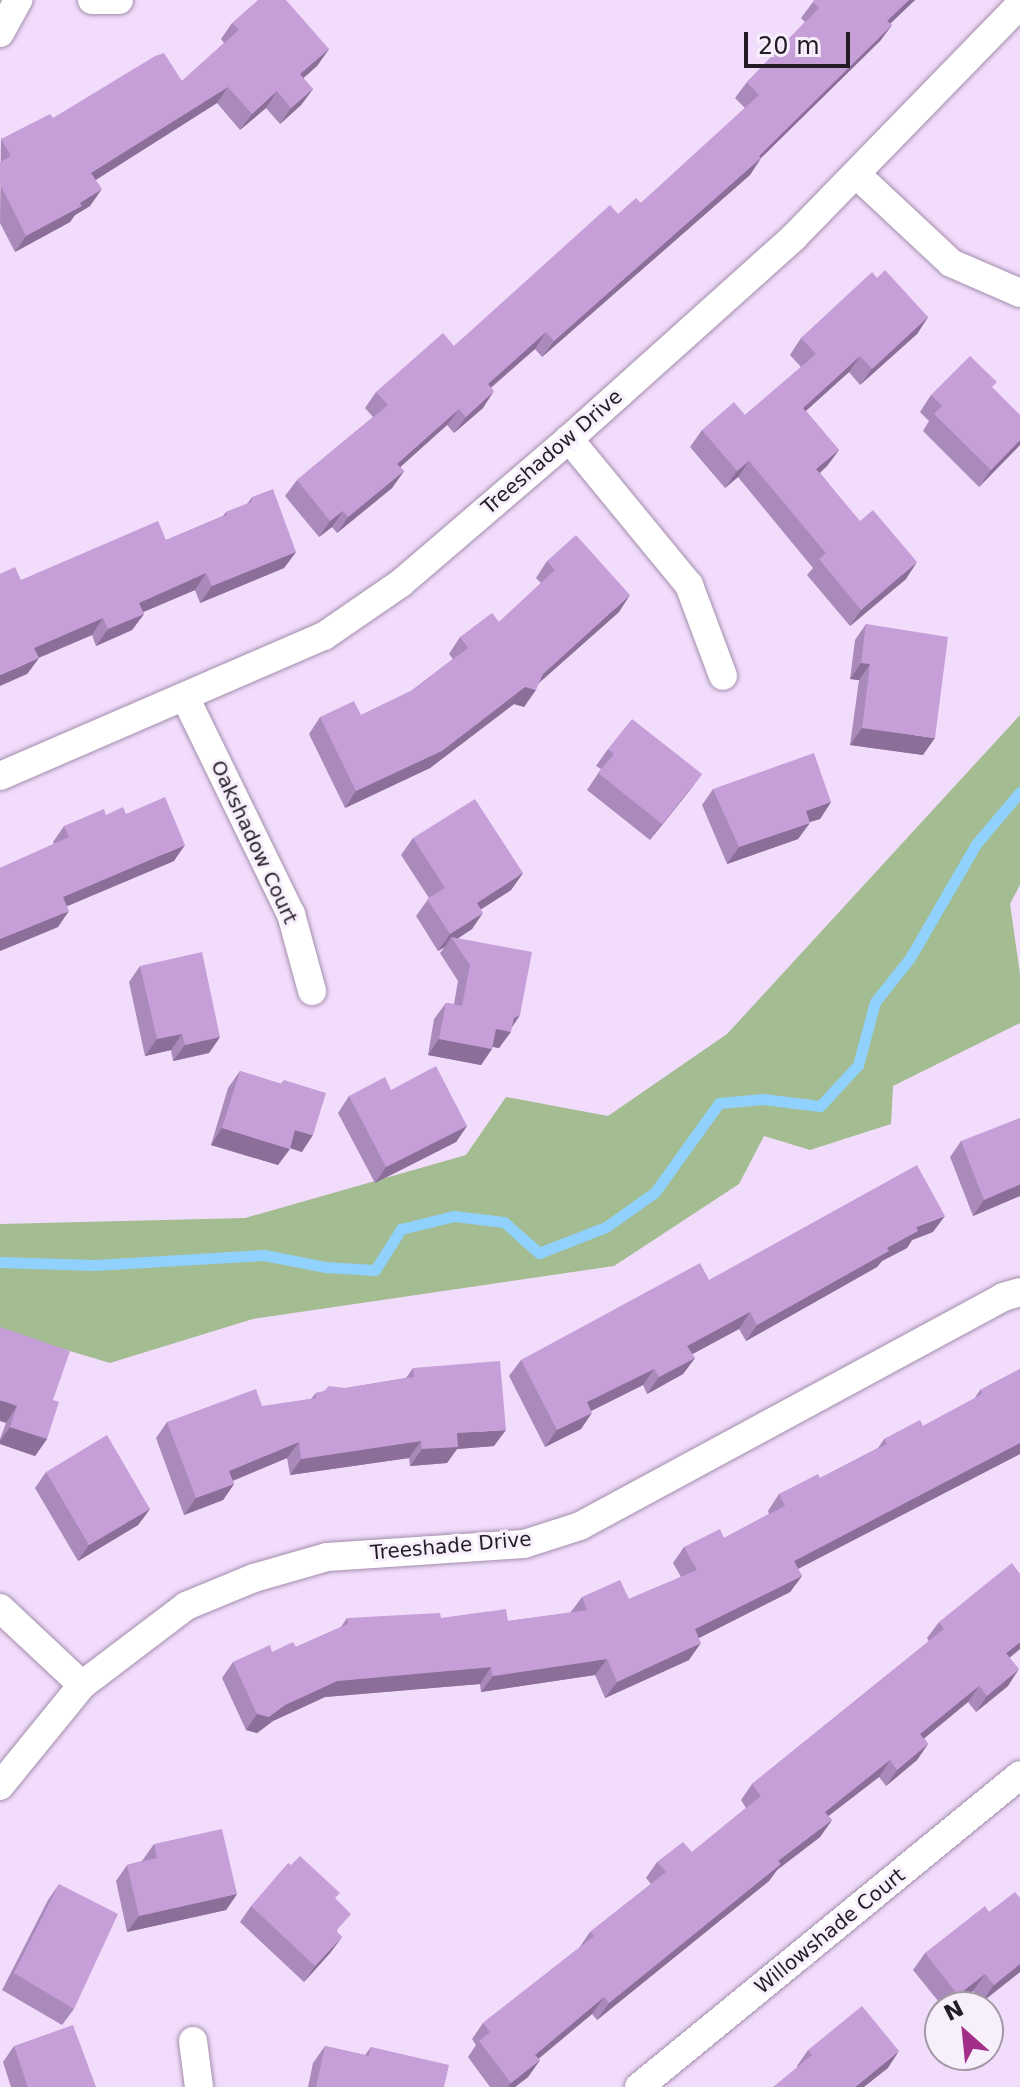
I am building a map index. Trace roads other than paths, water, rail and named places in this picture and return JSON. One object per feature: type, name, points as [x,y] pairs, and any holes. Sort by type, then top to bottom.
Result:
[{"type":"street","points":[[0,33],[18,0]]},
{"type":"street","points":[[92,0],[119,0]]},
{"type":"street","name":"Treeshadow Drive","points":[[0,776],[324,636],[401,583],[569,439],[794,237],[1020,5]]},
{"type":"street","points":[[856,174],[951,263],[1020,293]]},
{"type":"street","points":[[569,439],[689,585],[723,676]]},
{"type":"street","name":"Oakshadow Court","points":[[185,697],[291,914],[312,991]]},
{"type":"street","name":"Treeshade Drive","points":[[0,1786],[82,1685],[186,1606],[254,1578],[327,1557],[524,1544],[580,1526],[1003,1297],[1020,1292]]},
{"type":"street","points":[[0,1608],[82,1685]]},
{"type":"street","name":"Willowshade Court","points":[[639,2087],[1020,1775]]},
{"type":"street","points":[[193,2041],[199,2087]]},
{"type":"waterway","points":[[0,1262],[95,1265],[264,1255],[325,1267],[375,1270],[401,1229],[454,1216],[504,1222],[539,1253],[606,1227],[655,1192],[719,1103],[763,1099],[820,1106],[858,1065],[875,1002],[910,958],[976,844],[1020,792]]}]
